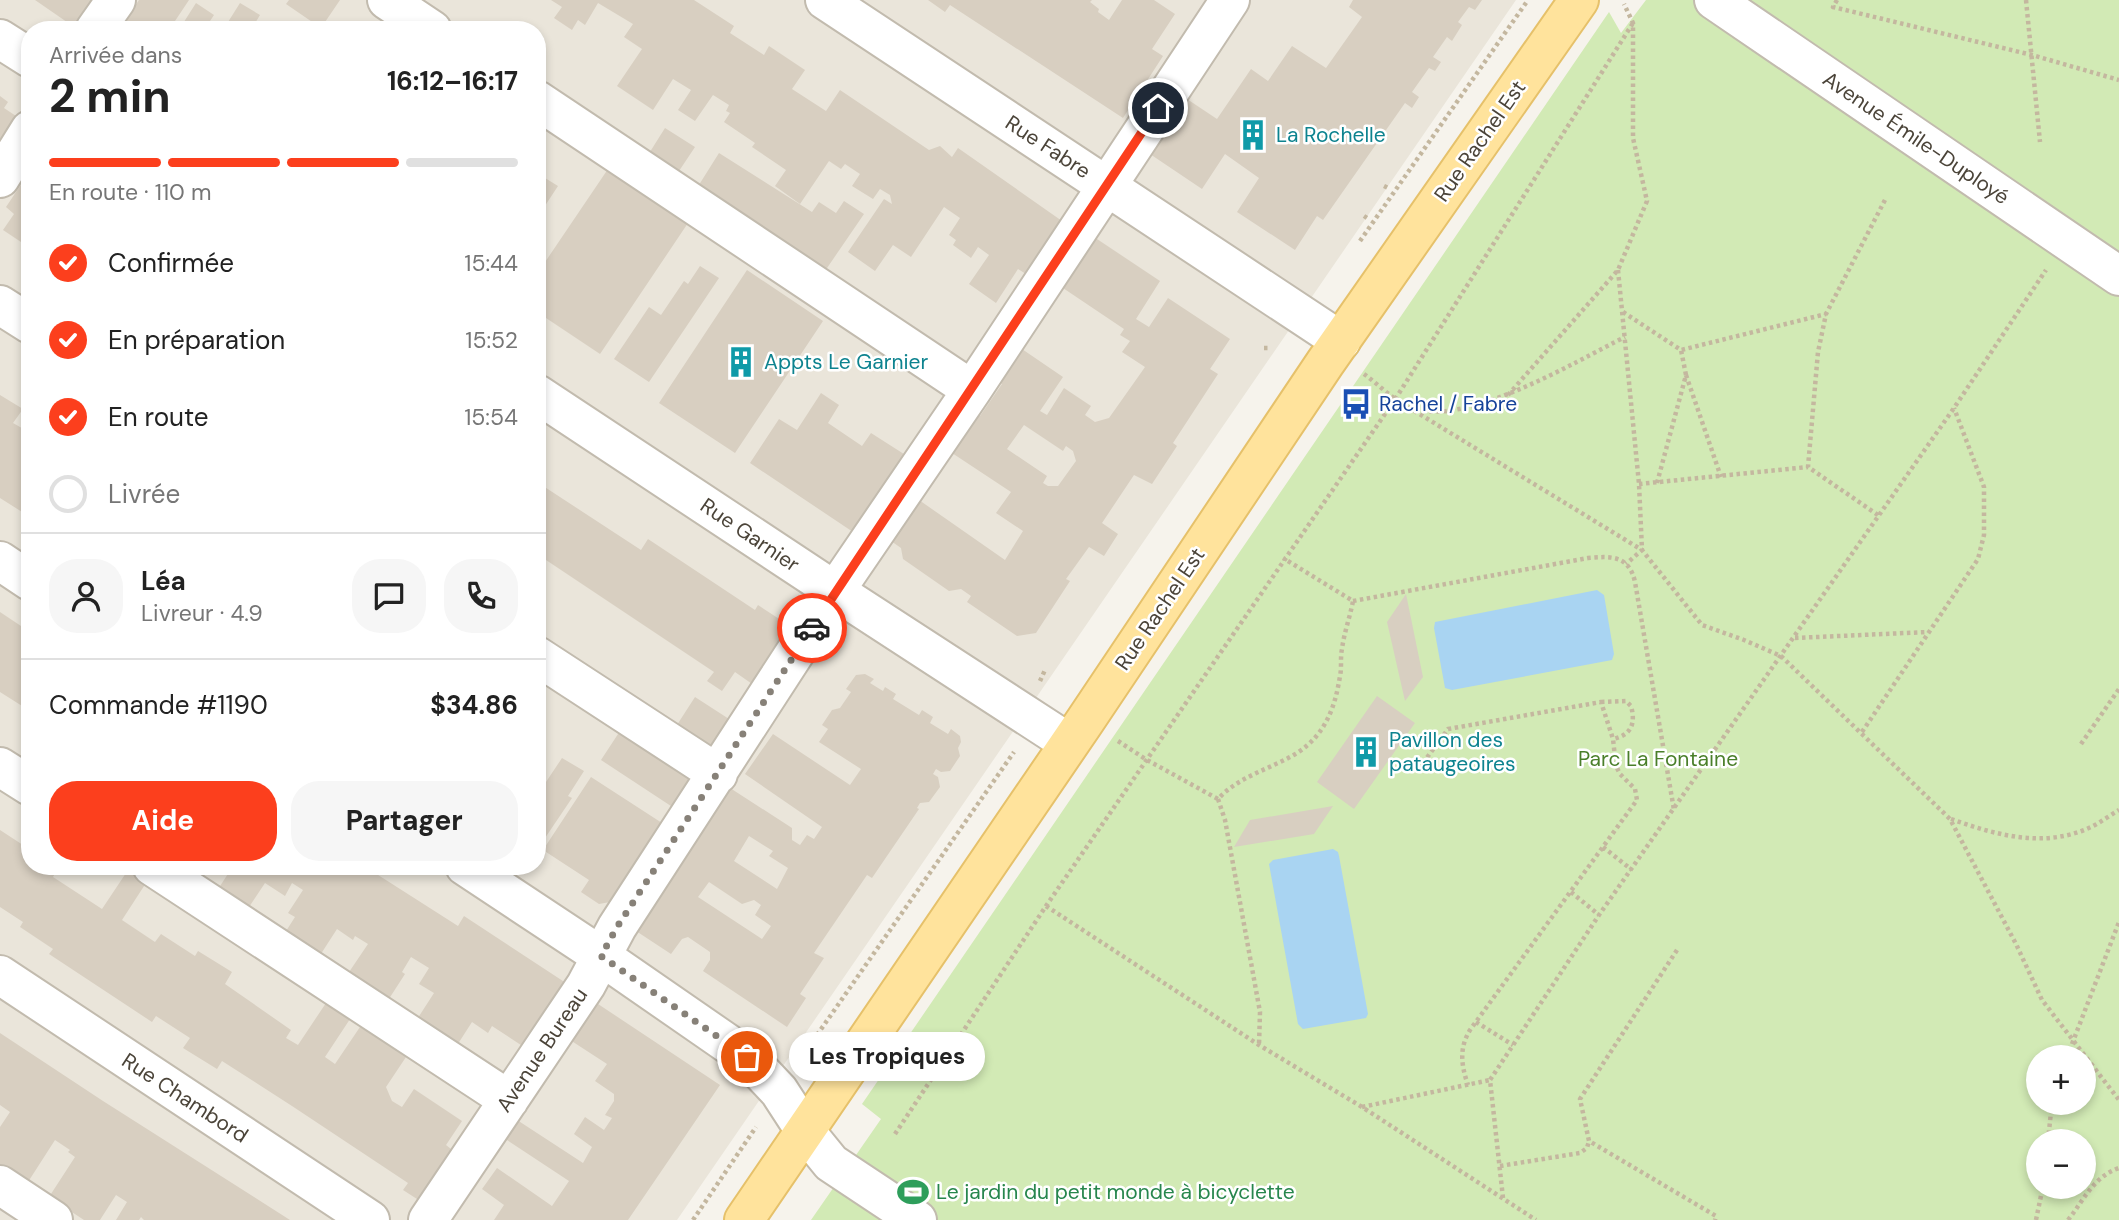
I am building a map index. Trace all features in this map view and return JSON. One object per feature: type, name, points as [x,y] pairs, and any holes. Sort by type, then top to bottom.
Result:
[{"type":"main road","name":"Rue Rachel Est","points":[[744,1220],[1341,341],[1579,0]]},
{"type":"street","points":[[101,21],[116,0]]},
{"type":"street","points":[[387,0],[418,21]]},
{"type":"street","name":"Rue Fabre","points":[[825,0],[1341,341]]},
{"type":"street","name":"Avenue Bureau","points":[[428,1220],[586,985],[617,927],[835,592],[1230,0]]},
{"type":"street","name":"Avenue Émile-Duployé","points":[[1714,0],[2119,276]]},
{"type":"street","points":[[0,39],[21,52]]},
{"type":"street","points":[[546,106],[972,390]]},
{"type":"street","points":[[0,178],[21,144]]},
{"type":"street","points":[[0,304],[21,318]]},
{"type":"street","name":"Rue Garnier","points":[[546,400],[1069,743]]},
{"type":"street","points":[[0,561],[21,575]]},
{"type":"street","points":[[546,662],[718,774]]},
{"type":"street","points":[[0,767],[21,780]]},
{"type":"street","points":[[166,875],[509,1100]]},
{"type":"street","points":[[479,875],[747,1057],[779,1091],[805,1131],[831,1163],[917,1220]]},
{"type":"street","name":"Rue Chambord","points":[[0,975],[370,1220]]},
{"type":"street","points":[[0,1185],[53,1220]]},
{"type":"path","name":"Rue Rachel Est","points":[[1358,244],[1528,0]]},
{"type":"path","points":[[1837,0],[1833,7],[2032,55],[2119,80]]},
{"type":"path","points":[[2026,0],[2040,142]]},
{"type":"path","points":[[1508,394],[1618,270],[1647,201],[1633,138],[1633,23],[1624,4]]},
{"type":"path","points":[[895,1134],[1046,906],[1283,558],[1396,398],[1633,23]]},
{"type":"path","points":[[1808,467],[1818,352],[1826,314],[1886,198]]},
{"type":"path","points":[[1618,270],[1639,484],[1642,550]]},
{"type":"path","points":[[1503,1198],[1490,1080],[1600,915],[1954,408],[2045,271]]},
{"type":"path","points":[[1623,312],[1681,350],[1686,375],[1721,477]]},
{"type":"path","points":[[1681,350],[1826,314]]},
{"type":"path","points":[[1408,407],[1428,411],[1458,411],[1508,394],[1625,337]]},
{"type":"path","points":[[1363,373],[1408,407],[1642,550],[1702,625],[1744,639],[1781,656],[1862,732],[1950,819],[2016,944],[2042,1000],[2119,1100]]},
{"type":"path","points":[[1657,482],[1686,375]]},
{"type":"path","points":[[1862,732],[1978,559],[1984,536],[1984,488],[1954,408]]},
{"type":"path","points":[[1639,484],[1808,467],[1878,514]]},
{"type":"path","points":[[1626,564],[1642,550]]},
{"type":"path","points":[[1283,558],[1353,601],[1588,558],[1608,556],[1619,559],[1632,572],[1674,811]]},
{"type":"path","points":[[1218,799],[1227,789],[1296,753],[1315,739],[1329,720],[1341,674],[1342,649],[1353,601]]},
{"type":"path","points":[[1795,638],[1929,632]]},
{"type":"path","points":[[2081,744],[2119,689]]},
{"type":"path","points":[[1423,763],[1448,729],[1601,702],[1626,701],[1632,706],[1634,723],[1623,737],[1613,739]]},
{"type":"path","points":[[1468,1084],[1462,1052],[1464,1041],[1637,800],[1635,789],[1616,766],[1613,739],[1601,702]]},
{"type":"path","points":[[693,1220],[1035,721]]},
{"type":"path","points":[[1115,739],[1146,760],[1218,799],[1225,820],[1260,1012],[1259,1045]]},
{"type":"path","points":[[1950,819],[2003,836],[2046,838],[2091,827],[2119,810]]},
{"type":"path","points":[[1603,847],[1632,870]]},
{"type":"path","points":[[1571,892],[1600,915]]},
{"type":"path","points":[[1046,906],[1259,1045],[1362,1107],[1536,1220]]},
{"type":"path","points":[[2073,1043],[2119,922]]},
{"type":"path","points":[[1500,1166],[1580,1153],[1587,1148],[1589,1140],[1580,1099],[1677,950]]},
{"type":"path","points":[[1476,1022],[1513,1045]]},
{"type":"path","points":[[1362,1107],[1490,1080]]},
{"type":"path","points":[[1589,1140],[1716,1216],[1715,1220]]},
{"type":"path","points":[[2067,1220],[2105,1173],[2119,1168]]},
{"type":"path","points":[[2036,1220],[2040,1199]]},
{"type":"shaded area","points":[[0,0],[1516,0],[677,1220],[0,1220]]},
{"type":"green space","name":"Parc La Fontaine","points":[[1646,0],[2119,0],[2119,1220],[811,1220],[881,1119],[862,1104],[1609,12],[1621,33]]},
{"type":"water","points":[[1597,590],[1604,595],[1614,654],[1612,660],[1452,690],[1445,688],[1435,622]]},
{"type":"water","points":[[1333,849],[1339,856],[1368,1014],[1366,1018],[1303,1029],[1298,1024],[1269,864],[1273,860]]},
{"type":"building","points":[[35,0],[97,0],[83,21],[65,21]]},
{"type":"building","points":[[139,0],[189,0],[175,21],[125,21]]},
{"type":"building","points":[[289,0],[340,0],[326,21],[311,21],[286,4]]},
{"type":"building","points":[[551,0],[694,0],[734,26],[730,33],[764,55],[769,46],[805,70],[792,89],[826,111],[840,90],[929,150],[940,146],[952,157],[958,148],[1062,221],[1026,274],[1018,269],[996,303],[969,284],[989,255],[978,247],[971,258],[953,245],[956,240],[949,235],[960,218],[944,207],[911,257],[893,245],[875,271],[848,252],[884,199],[892,204],[890,195],[880,189],[873,199],[852,186],[860,174],[845,164],[841,169],[829,161],[800,204],[775,186],[786,170],[752,147],[755,143],[724,122],[730,113],[726,111],[729,105],[713,95],[695,121],[678,110],[691,90],[673,79],[653,110],[617,86],[642,49],[624,37],[633,24],[598,3],[585,25],[578,20],[572,30],[554,18],[562,7]]},
{"type":"building","points":[[928,0],[1092,0],[1090,2],[1099,9],[1098,12],[1109,20],[1122,0],[1154,0],[1175,14],[1152,49],[1163,56],[1123,118],[950,5],[945,12]]},
{"type":"building","points":[[1353,0],[1482,0],[1475,10],[1469,7],[1458,22],[1462,25],[1452,41],[1447,37],[1433,57],[1441,62],[1435,71],[1429,68],[1412,92],[1419,97],[1412,108],[1405,103],[1323,220],[1317,216],[1295,250],[1237,212],[1259,178],[1225,154],[1202,189],[1147,152],[1184,97],[1217,119],[1251,69],[1268,81],[1292,46],[1326,68],[1362,17],[1349,7]]},
{"type":"building","points":[[196,3],[214,15],[210,21],[185,21]]},
{"type":"building","points":[[240,3],[260,15],[256,21],[229,21]]},
{"type":"building","points":[[0,96],[8,102],[4,108],[19,118],[0,146]]},
{"type":"building","points":[[665,128],[695,147],[677,174],[648,155]]},
{"type":"building","points":[[719,153],[812,212],[819,202],[836,213],[844,201],[864,214],[825,271],[697,188]]},
{"type":"building","points":[[608,169],[688,223],[600,354],[546,318],[546,261]]},
{"type":"building","points":[[546,179],[558,186],[546,204]]},
{"type":"building","points":[[21,184],[21,242],[3,230],[14,214],[6,207]]},
{"type":"building","points":[[1094,237],[1160,281],[1136,319],[1149,327],[1168,298],[1230,339],[1210,369],[1218,374],[1173,443],[1177,446],[1152,484],[1134,475],[1102,523],[1118,534],[1104,556],[1089,547],[1066,579],[1070,581],[1036,633],[1017,636],[967,602],[971,596],[961,589],[949,591],[903,559],[901,548],[891,541],[919,500],[1005,560],[1023,531],[996,513],[1011,492],[949,451],[975,412],[980,416],[1002,384],[996,380],[1019,347],[1063,377],[1040,411],[1047,415],[1064,388],[1091,406],[1085,415],[1095,422],[1109,418],[1145,367],[1122,352],[1130,341],[1120,335],[1124,329],[1060,286]],"holes":[[[1024,425],[1063,451],[1066,446],[1073,451],[1076,461],[1058,486],[1048,486],[1043,483],[1047,476],[1007,449]]]},
{"type":"building","points":[[700,266],[719,278],[649,382],[614,359],[649,307],[661,315],[684,281],[688,284]]},
{"type":"building","name":"Appts Le Garnier","points":[[747,270],[823,321],[735,453],[659,403]]},
{"type":"building","points":[[821,393],[839,405],[828,423],[862,446],[871,433],[907,456],[856,534],[750,463],[779,419],[797,430]]},
{"type":"building","points":[[0,395],[21,408],[13,423],[21,428],[21,511],[0,498]]},
{"type":"building","points":[[546,488],[641,550],[648,539],[755,610],[758,605],[793,628],[755,686],[735,672],[722,691],[707,681],[714,672],[546,560]]},
{"type":"building","points":[[1406,594],[1423,677],[1405,701],[1387,622]]},
{"type":"building","points":[[0,612],[21,626],[21,705],[0,692]]},
{"type":"building","points":[[865,674],[874,679],[870,683],[883,691],[885,687],[896,694],[893,699],[919,715],[922,710],[933,717],[930,723],[948,734],[951,729],[960,736],[960,756],[950,771],[941,772],[936,769],[933,774],[938,777],[940,787],[929,802],[920,803],[917,808],[919,809],[872,878],[867,875],[814,953],[824,958],[800,994],[806,998],[787,1027],[703,971],[710,960],[710,952],[688,937],[682,939],[671,954],[633,929],[727,786],[792,828],[792,840],[800,845],[807,835],[814,839],[822,827],[745,774],[773,734],[850,785],[861,769],[819,742],[828,729],[822,725],[832,710],[840,708],[851,692],[846,689],[856,675]],"holes":[[[749,836],[773,851],[769,856],[788,868],[777,889],[734,861]],[[709,882],[742,904],[754,900],[761,905],[755,915],[771,926],[762,939],[698,897]]]},
{"type":"building","name":"Pavillon des pataugeoires","points":[[1377,696],[1415,723],[1354,809],[1317,782]]},
{"type":"building","points":[[695,697],[729,719],[709,750],[675,728]]},
{"type":"building","points":[[620,731],[694,777],[674,808],[601,760]]},
{"type":"building","points":[[562,758],[584,771],[568,796],[572,798],[546,837],[546,782]]},
{"type":"building","points":[[591,777],[662,823],[610,902],[599,904],[581,892],[589,880],[546,852],[546,845]]},
{"type":"building","points":[[1333,806],[1314,834],[1234,847],[1250,820]]},
{"type":"building","points":[[0,830],[21,844],[21,875],[54,875],[53,877],[102,909],[125,875],[135,875],[146,883],[122,920],[155,942],[161,934],[195,956],[198,951],[232,972],[225,984],[291,1030],[286,1038],[298,1045],[330,997],[354,1013],[325,1057],[335,1064],[360,1027],[365,1030],[370,1023],[408,1054],[386,1087],[392,1101],[402,1107],[414,1089],[462,1121],[446,1145],[456,1153],[429,1195],[417,1199],[403,1190],[408,1183],[292,1106],[222,1061],[217,1069],[183,1048],[190,1038],[156,1016],[152,1022],[49,954],[53,949],[20,927],[23,922],[0,907]]},
{"type":"building","points":[[227,875],[378,875],[458,926],[464,916],[569,985],[527,1049],[492,1026],[488,1033],[472,1022],[454,1050],[414,1024],[434,993],[419,984],[429,968],[411,957],[402,972],[405,974],[385,1005],[345,978],[368,944],[355,936],[353,940],[337,929],[317,960],[281,939],[295,917],[288,913],[303,890],[292,883],[285,896],[265,883],[243,916],[213,897]]},
{"type":"building","points":[[592,1000],[720,1085],[628,1220],[494,1220],[504,1205],[482,1189],[497,1168],[552,1206],[569,1181],[501,1136],[514,1118],[583,1163],[592,1147],[574,1134],[585,1117],[604,1130],[612,1118],[605,1115],[614,1101],[614,1094],[595,1081],[607,1064],[567,1038]]},
{"type":"building","points":[[0,1033],[290,1220],[144,1220],[141,1217],[139,1220],[116,1220],[127,1202],[116,1195],[100,1220],[84,1220],[49,1197],[75,1157],[55,1140],[28,1182],[0,1164],[0,1127],[10,1112],[0,1105]]},
{"type":"way so far","points":[[747,1057],[601,956],[617,927],[812,628]]},
{"type":"place","name":"La Rochelle","points":[[1253,135]]},
{"type":"place","name":"Appts Le Garnier","points":[[741,362]]},
{"type":"place","name":"Rachel / Fabre","points":[[1356,404]]},
{"type":"place","name":"Pavillon des pataugeoires","points":[[1366,752]]},
{"type":"place","name":"Les Tropiques","points":[[747,1057]]},
{"type":"place","name":"Le jardin du petit monde à bicyclette","points":[[913,1192]]},
{"type":"route","points":[[812,628],[1158,108]]}]
